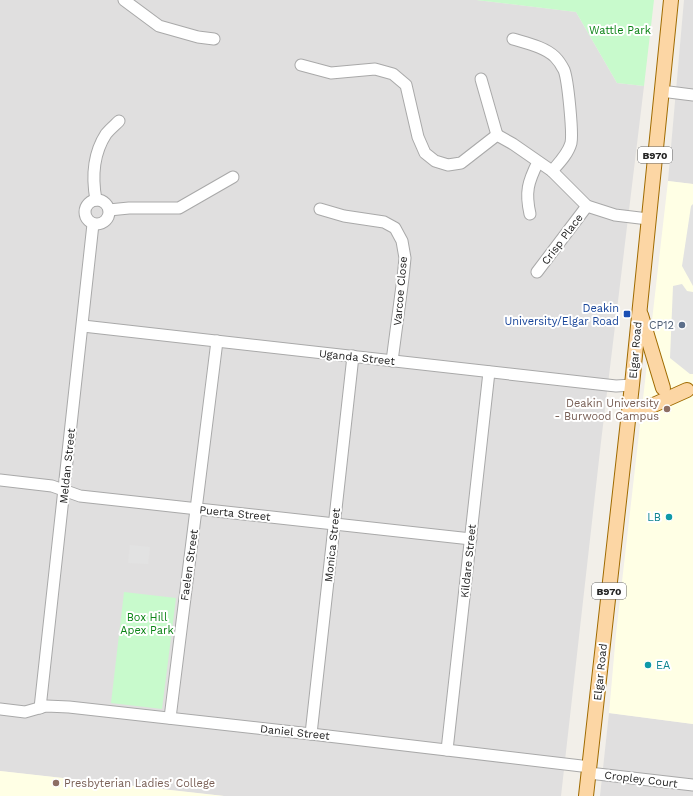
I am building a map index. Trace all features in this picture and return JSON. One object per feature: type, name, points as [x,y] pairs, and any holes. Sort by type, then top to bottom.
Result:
[{"type":"main road","name":"Elgar Road","points":[[586,796],[629,416],[671,0]]},
{"type":"main road","points":[[639,309],[663,388]]},
{"type":"main road","points":[[629,416],[687,390]]},
{"type":"street","points":[[124,0],[159,26],[198,37],[214,39]]},
{"type":"street","points":[[513,39],[539,48],[555,56],[564,70],[567,84],[571,143],[565,155],[552,171]]},
{"type":"street","points":[[301,65],[331,73],[375,69],[393,74],[406,85],[418,137],[425,153],[435,161],[448,164],[461,163],[497,135]]},
{"type":"street","points":[[481,79],[497,135],[513,144],[552,171],[587,206],[615,215],[648,219]]},
{"type":"street","points":[[662,91],[693,95]]},
{"type":"street","points":[[96,200],[93,176],[98,152],[106,134],[119,120]]},
{"type":"street","points":[[530,214],[527,200],[529,180],[538,162]]},
{"type":"street","points":[[109,210],[129,208],[179,208],[233,177]]},
{"type":"street","points":[[96,200],[103,202],[109,210],[109,214],[105,221],[98,224],[94,224],[87,219],[85,211],[88,204],[96,200]]},
{"type":"street","name":"Crisp Place","points":[[537,272],[587,206]]},
{"type":"street","name":"Varcoe Close","points":[[320,208],[344,216],[384,222],[395,228],[402,241],[404,258],[403,278],[392,361]]},
{"type":"street","name":"Meldan Street","points":[[40,708],[94,224]]},
{"type":"street","name":"Uganda Street","points":[[83,326],[616,386],[632,386]]},
{"type":"street","name":"Faelen Street","points":[[170,718],[217,341]]},
{"type":"street","name":"Monica Street","points":[[311,734],[353,356]]},
{"type":"street","name":"Kildare Street","points":[[448,750],[489,372]]},
{"type":"street","name":"Puerta Street","points":[[0,480],[52,486],[80,496],[470,539]]},
{"type":"street","name":"Daniel Street","points":[[0,710],[25,712],[46,706],[69,707],[448,750],[589,770]]},
{"type":"street","name":"Cropley Court","points":[[589,770],[693,785]]},
{"type":"shaded area","points":[[0,0],[476,0],[576,12],[617,83],[644,86],[601,442],[561,796],[224,796],[0,771]]},
{"type":"shaded area","points":[[684,0],[693,0],[693,184],[668,181]]},
{"type":"shaded area","name":"Deakin University - Burwood Campus","points":[[668,181],[693,184],[693,724],[609,713],[616,634]]},
{"type":"shaded area","points":[[693,204],[693,286],[682,266],[691,206]]},
{"type":"shaded area","name":"CP12","points":[[682,284],[687,291],[693,292],[693,374],[690,374],[670,358],[673,286]]},
{"type":"shaded area","points":[[130,545],[150,547],[148,564],[128,563]]},
{"type":"shaded area","points":[[609,713],[693,724],[693,796],[600,796]]},
{"type":"shaded area","name":"Presbyterian Ladies' College","points":[[0,771],[224,796],[0,796]]},
{"type":"green space","name":"Wattle Park","points":[[476,0],[654,0],[644,86],[617,83],[576,12]]},
{"type":"green space","name":"Box Hill Apex Park","points":[[124,592],[176,598],[162,709],[111,703]]},
{"type":"place","name":"Deakin University/Elgar Road","points":[[627,314]]},
{"type":"place","name":"CP12","points":[[682,325]]},
{"type":"place","name":"Deakin University - Burwood Campus","points":[[667,409]]},
{"type":"place","name":"LB","points":[[669,517]]},
{"type":"place","name":"EA","points":[[648,665]]},
{"type":"place","name":"Presbyterian Ladies' College","points":[[56,783]]}]
